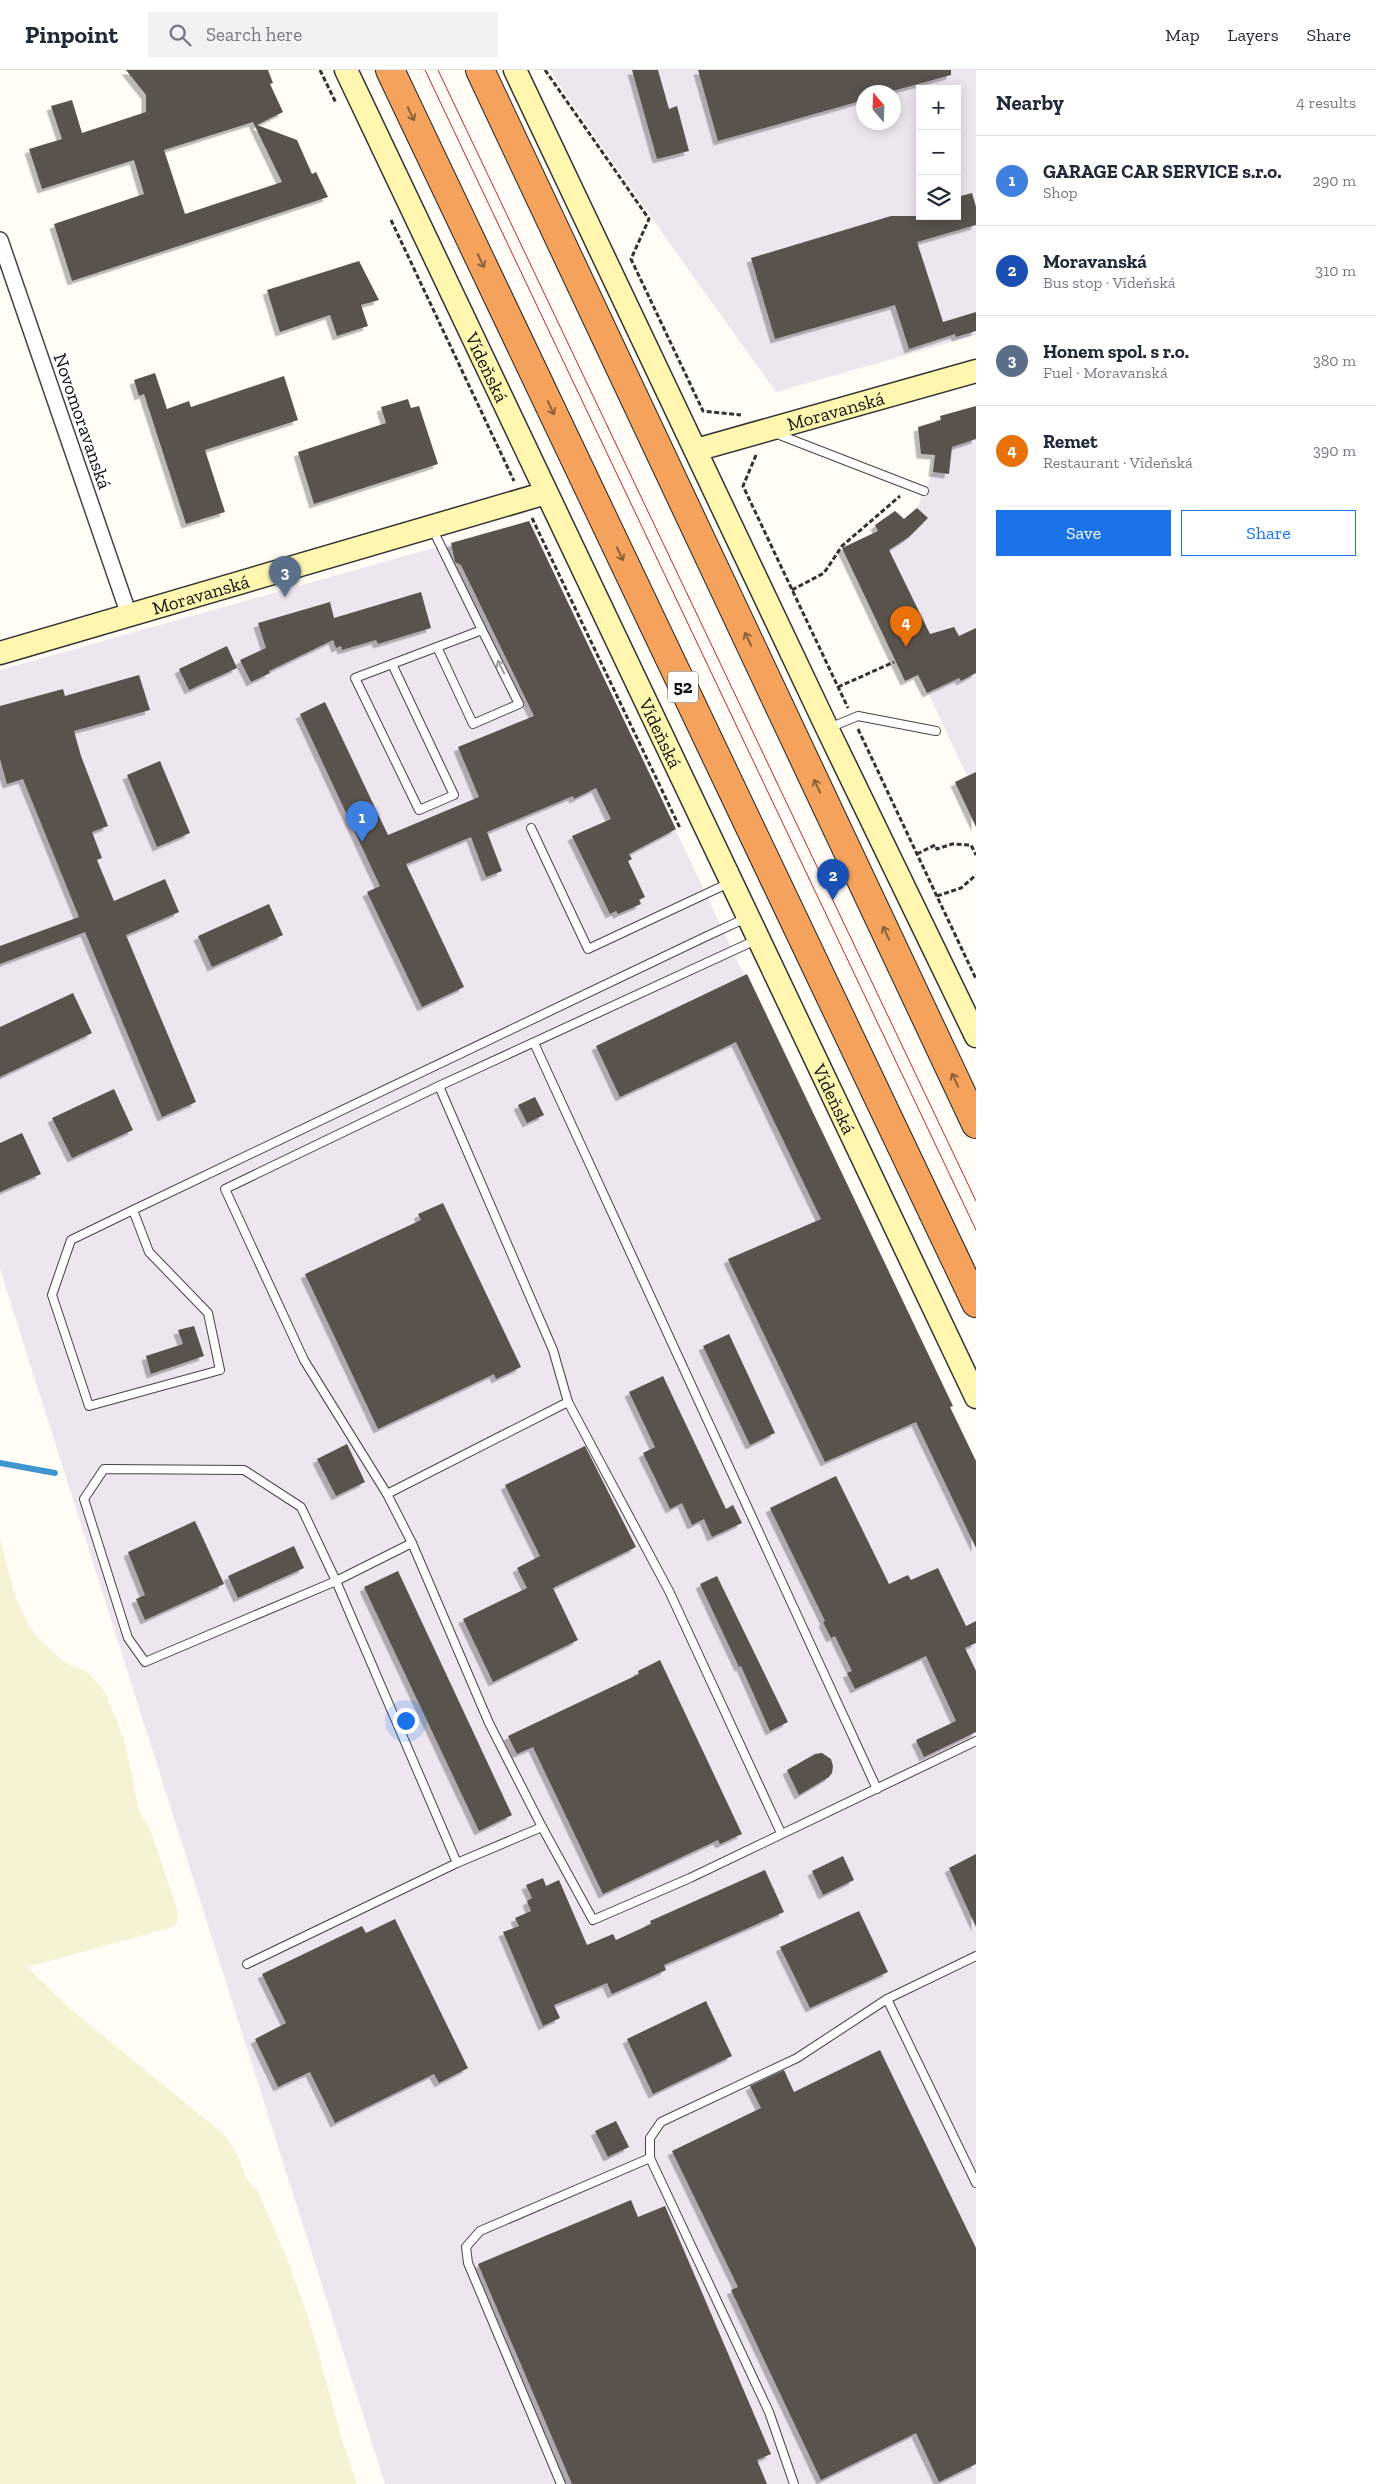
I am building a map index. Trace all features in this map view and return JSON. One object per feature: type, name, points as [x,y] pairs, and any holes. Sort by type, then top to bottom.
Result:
[{"type":"highway","name":"52","points":[[390,70],[976,1303]]},
{"type":"highway","points":[[480,70],[976,1124]]},
{"type":"street","name":"Vídeňská","points":[[346,70],[976,1397]]},
{"type":"street","points":[[515,70],[827,728],[976,1036]]},
{"type":"street","name":"Novomoravanská","points":[[0,240],[129,615]]},
{"type":"street","name":"Moravanská","points":[[696,450],[976,371]]},
{"type":"street","name":"Moravanská","points":[[0,653],[546,493]]},
{"type":"lane","points":[[767,430],[924,492]]},
{"type":"lane","points":[[431,526],[520,704],[474,724],[437,647]]},
{"type":"lane","points":[[392,664],[454,795],[419,810],[354,678],[482,630]]},
{"type":"lane","points":[[827,728],[858,716],[936,731]]},
{"type":"lane","points":[[531,828],[588,949],[730,882]]},
{"type":"lane","points":[[133,1210],[149,1252],[208,1312],[220,1370],[89,1406],[52,1295],[71,1240],[133,1210],[748,918]]},
{"type":"lane","points":[[758,939],[440,1086],[225,1189],[304,1360],[387,1494],[412,1543],[488,1723],[593,1920],[690,1878],[976,1741]]},
{"type":"lane","points":[[534,1043],[876,1789]]},
{"type":"lane","points":[[440,1086],[553,1350],[568,1402],[669,1591],[782,1833]]},
{"type":"lane","points":[[387,1494],[568,1402]]},
{"type":"lane","points":[[412,1543],[336,1581],[145,1662],[128,1638],[84,1499],[104,1469],[244,1470],[301,1507],[336,1581],[457,1863]]},
{"type":"lane","points":[[247,1964],[457,1863],[542,1827]]},
{"type":"lane","points":[[794,2484],[769,2412],[650,2158],[650,2138],[661,2122],[797,2058],[887,1998],[976,1956]]},
{"type":"lane","points":[[887,1998],[976,2183]]},
{"type":"lane","points":[[562,2484],[468,2263],[466,2248],[480,2231],[650,2158]]},
{"type":"path","points":[[320,70],[339,109]]},
{"type":"path","points":[[545,70],[649,220],[631,259],[703,411],[760,417],[767,430],[743,486],[838,687],[894,662]]},
{"type":"path","points":[[389,214],[684,837]]},
{"type":"path","points":[[792,590],[824,573],[842,546],[899,498],[906,484]]},
{"type":"path","points":[[864,742],[976,979]]},
{"type":"path","points":[[917,854],[935,845],[937,850],[952,844],[971,845],[976,855]]},
{"type":"path","points":[[937,896],[961,888],[976,875]]},
{"type":"shaded area","points":[[551,70],[976,70],[976,335],[776,392],[556,80]]},
{"type":"shaded area","points":[[976,406],[976,827],[955,782],[967,776],[909,652],[875,525],[895,510],[904,519],[917,508],[933,472],[935,455],[921,454],[921,434],[941,420],[940,416]]},
{"type":"shaded area","points":[[530,521],[976,1467],[976,2484],[385,2484],[0,1269],[0,670]]},
{"type":"shaded area","points":[[0,1539],[15,1596],[28,1624],[38,1638],[63,1661],[88,1673],[104,1690],[125,1742],[139,1811],[150,1829],[178,1912],[177,1922],[173,1927],[27,1967],[76,2014],[226,2136],[238,2156],[246,2178],[258,2192],[287,2258],[311,2326],[343,2443],[357,2484],[0,2484]]},
{"type":"building","points":[[126,70],[268,70],[273,83],[270,84],[283,112],[257,125],[297,140],[312,174],[316,172],[328,197],[72,281],[54,224],[144,194],[134,160],[42,189],[29,149],[62,139],[51,106],[72,100],[82,133],[146,112],[146,95]],"holes":[[[253,122],[282,182],[185,214],[164,150]]]},
{"type":"building","points":[[632,70],[658,70],[669,109],[677,106],[689,151],[657,159]]},
{"type":"building","points":[[698,70],[951,70],[951,75],[901,89],[901,85],[856,85],[856,102],[718,141]]},
{"type":"building","points":[[972,193],[976,207],[976,225],[917,242],[943,322],[976,312],[976,331],[956,337],[955,334],[909,349],[895,305],[775,339],[751,258],[891,216],[916,216],[916,220],[961,220],[961,196]]},
{"type":"building","points":[[359,261],[379,300],[361,305],[368,326],[337,336],[330,315],[280,332],[267,290]]},
{"type":"building","points":[[155,373],[167,409],[189,401],[191,407],[284,376],[298,420],[205,450],[225,512],[186,524],[144,394],[139,396],[134,380]]},
{"type":"building","points":[[408,399],[411,408],[419,406],[438,464],[314,504],[298,452],[386,423],[381,407]]},
{"type":"building","points":[[976,406],[976,439],[952,447],[949,474],[933,472],[935,455],[921,454],[918,427],[941,420],[940,416]]},
{"type":"building","points":[[917,508],[928,518],[909,537],[889,550],[930,634],[954,627],[959,636],[976,628],[976,673],[961,681],[959,678],[927,693],[918,675],[905,681],[842,548],[878,531],[875,525],[895,511],[904,519]]},
{"type":"building","points":[[529,521],[676,829],[629,854],[632,859],[628,861],[645,897],[639,900],[641,904],[618,914],[616,911],[610,914],[572,836],[611,819],[596,788],[574,799],[573,796],[487,832],[502,871],[486,877],[471,837],[406,864],[464,987],[422,1007],[367,892],[380,886],[300,714],[325,702],[388,835],[479,797],[458,747],[534,716],[461,565],[455,562],[451,543]]},
{"type":"building","points":[[421,592],[431,628],[378,644],[376,640],[342,650],[341,646],[336,648],[333,640],[269,671],[270,673],[251,682],[240,660],[266,648],[258,623],[330,602],[334,618]]},
{"type":"building","points":[[227,646],[237,668],[189,690],[179,669]]},
{"type":"building","points":[[139,675],[150,710],[74,731],[81,756],[108,826],[92,832],[102,858],[97,860],[114,901],[165,879],[179,912],[126,935],[196,1102],[162,1117],[85,932],[0,964],[0,946],[79,917],[23,779],[7,784],[0,759],[0,706],[63,689],[65,696]]},
{"type":"building","points":[[160,761],[190,833],[157,847],[127,775]]},
{"type":"building","points":[[976,772],[976,827],[955,782]]},
{"type":"building","points":[[269,904],[283,935],[212,967],[198,936]]},
{"type":"building","points":[[747,974],[953,1406],[950,1407],[976,1461],[976,1548],[916,1422],[825,1462],[728,1259],[821,1219],[736,1042],[620,1097],[596,1046]]},
{"type":"building","points":[[73,993],[92,1033],[0,1077],[0,1027]]},
{"type":"building","points":[[114,1089],[133,1130],[72,1158],[52,1118]]},
{"type":"building","points":[[535,1097],[544,1115],[527,1123],[518,1105]]},
{"type":"building","points":[[22,1133],[41,1174],[0,1192],[0,1143]]},
{"type":"building","points":[[443,1203],[521,1367],[496,1379],[494,1374],[378,1429],[305,1274],[421,1220],[418,1214]]},
{"type":"building","points":[[194,1326],[204,1356],[151,1374],[146,1356],[183,1344],[178,1330]]},
{"type":"building","points":[[729,1334],[775,1433],[750,1445],[703,1346]]},
{"type":"building","points":[[663,1376],[726,1509],[733,1505],[742,1523],[712,1537],[704,1519],[692,1525],[682,1503],[670,1509],[643,1453],[655,1447],[629,1392]]},
{"type":"building","points":[[347,1444],[365,1482],[336,1496],[317,1459]]},
{"type":"building","points":[[585,1446],[636,1547],[553,1588],[578,1640],[493,1682],[463,1619],[527,1588],[517,1568],[540,1556],[505,1485]]},
{"type":"building","points":[[836,1476],[889,1584],[908,1575],[911,1580],[938,1568],[966,1626],[976,1621],[976,1643],[965,1648],[976,1671],[976,1732],[924,1757],[916,1740],[956,1721],[926,1656],[855,1689],[847,1673],[852,1671],[835,1636],[831,1638],[823,1622],[825,1621],[770,1508]]},
{"type":"building","points":[[195,1521],[224,1584],[145,1620],[136,1599],[145,1595],[128,1552]]},
{"type":"building","points":[[294,1546],[304,1568],[238,1598],[228,1576]]},
{"type":"building","points":[[398,1571],[512,1815],[479,1831],[364,1587]]},
{"type":"building","points":[[717,1576],[788,1722],[770,1731],[741,1666],[739,1667],[700,1584]]},
{"type":"building","points":[[660,1660],[742,1834],[720,1844],[718,1840],[603,1894],[533,1747],[517,1754],[508,1736],[639,1674],[638,1671]]},
{"type":"building","points":[[822,1753],[831,1759],[832,1773],[829,1777],[799,1795],[787,1770],[815,1754]]},
{"type":"building","points":[[976,1854],[976,1927],[949,1868]]},
{"type":"building","points":[[843,1856],[854,1880],[823,1895],[812,1871]]},
{"type":"building","points":[[765,1870],[784,1912],[664,1965],[666,1970],[612,1994],[607,1983],[554,2005],[560,2018],[543,2026],[503,1932],[519,1926],[515,1918],[531,1911],[527,1901],[532,1898],[526,1885],[543,1878],[546,1886],[559,1880],[587,1945],[613,1934],[616,1940],[651,1924],[650,1921]]},
{"type":"building","points":[[859,1911],[888,1972],[810,2008],[780,1947]]},
{"type":"building","points":[[395,1919],[468,2068],[439,2083],[434,2074],[335,2123],[310,2072],[278,2087],[255,2039],[286,2023],[262,1974],[362,1926],[366,1933]]},
{"type":"building","points":[[706,2001],[732,2056],[653,2094],[627,2039]]},
{"type":"building","points":[[880,2050],[976,2248],[976,2464],[939,2482],[916,2433],[821,2480],[731,2290],[738,2287],[672,2151],[761,2108],[750,2086],[784,2070],[794,2092]]},
{"type":"building","points":[[616,2121],[629,2147],[608,2157],[595,2131]]},
{"type":"building","points":[[631,2200],[638,2217],[665,2206],[771,2454],[757,2460],[767,2484],[572,2484],[478,2264]]},
{"type":"waterway","points":[[0,1463],[55,1473]]},
{"type":"tram line","points":[[425,70],[976,1230]]},
{"type":"tram line","points":[[438,70],[976,1201]]},
{"type":"place","name":"Honem spol. s r.o.","points":[[285,597]]},
{"type":"place","name":"Remet","points":[[906,647]]},
{"type":"place","name":"GARAGE CAR SERVICE s.r.o.","points":[[362,842]]},
{"type":"place","name":"Moravanská","points":[[833,900]]}]
